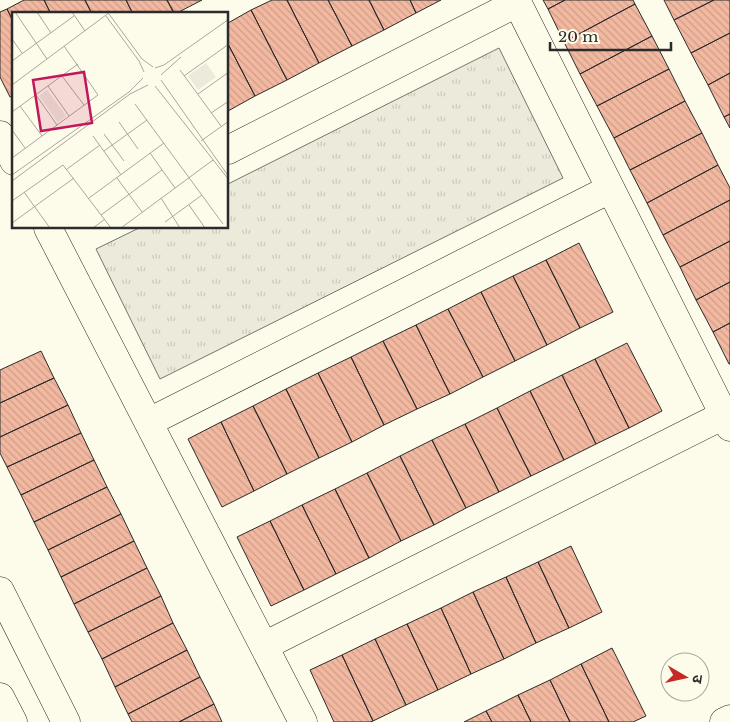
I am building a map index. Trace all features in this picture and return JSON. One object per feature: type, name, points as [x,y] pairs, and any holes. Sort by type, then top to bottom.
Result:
[{"type":"street","points":[[229,149],[517,1],[727,421],[264,646]]},
{"type":"street","points":[[0,135],[12,157]]},
{"type":"street","points":[[149,422],[610,189]]},
{"type":"street","points":[[58,231],[149,422],[303,722]]},
{"type":"street","points":[[0,591],[66,722]]},
{"type":"street","points":[[0,697],[13,722]]},
{"type":"street","points":[[724,722],[730,719]]},
{"type":"green space","points":[[499,48],[563,178],[160,379],[96,249],[137,229],[229,229],[229,183]]},
{"type":"building","points":[[24,0],[44,0],[50,12],[12,12],[12,19],[7,9]]},
{"type":"building","points":[[44,0],[85,0],[91,12],[50,12]]},
{"type":"building","points":[[85,0],[126,0],[132,12],[91,12]]},
{"type":"building","points":[[126,0],[167,0],[173,12],[132,12]]},
{"type":"building","points":[[167,0],[202,0],[179,12],[174,12]]},
{"type":"building","points":[[272,0],[287,0],[319,63],[287,80],[251,10]]},
{"type":"building","points":[[287,0],[328,0],[352,46],[319,63]]},
{"type":"building","points":[[328,0],[369,0],[384,30],[352,46]]},
{"type":"building","points":[[369,0],[410,0],[416,13],[384,30]]},
{"type":"building","points":[[410,0],[441,0],[416,13]]},
{"type":"building","points":[[543,0],[565,0],[548,9]]},
{"type":"building","points":[[565,0],[633,0],[635,4],[564,42],[548,9]]},
{"type":"building","points":[[664,0],[714,0],[674,20]]},
{"type":"building","points":[[714,0],[730,0],[730,33],[691,53],[674,20]]},
{"type":"building","points":[[635,4],[652,36],[580,74],[564,42]]},
{"type":"building","points":[[7,9],[12,19],[12,96],[10,97],[0,77],[0,12]]},
{"type":"building","points":[[251,10],[287,80],[255,96],[229,46],[229,22]]},
{"type":"building","points":[[730,33],[730,73],[708,85],[691,53]]},
{"type":"building","points":[[652,36],[669,69],[597,106],[580,74]]},
{"type":"building","points":[[229,46],[255,96],[229,110]]},
{"type":"building","points":[[669,69],[685,101],[614,138],[597,106]]},
{"type":"building","points":[[730,73],[730,114],[724,117],[708,85]]},
{"type":"building","points":[[685,101],[702,133],[630,170],[614,138]]},
{"type":"building","points":[[730,114],[730,128],[724,117]]},
{"type":"building","points":[[702,133],[718,165],[647,203],[630,170]]},
{"type":"building","points":[[718,165],[730,188],[730,200],[663,235],[647,203]]},
{"type":"building","points":[[730,200],[730,241],[680,267],[663,235]]},
{"type":"building","points":[[730,241],[730,282],[696,300],[680,267]]},
{"type":"building","points":[[579,243],[613,312],[580,328],[546,260]]},
{"type":"building","points":[[546,260],[580,328],[547,345],[513,276]]},
{"type":"building","points":[[513,276],[547,345],[515,361],[481,292]]},
{"type":"building","points":[[730,282],[730,323],[713,332],[696,300]]},
{"type":"building","points":[[481,292],[515,361],[483,377],[448,309]]},
{"type":"building","points":[[448,309],[483,377],[450,394],[416,325]]},
{"type":"building","points":[[730,323],[730,364],[729,364],[713,332]]},
{"type":"building","points":[[416,325],[450,394],[417,409],[383,341]]},
{"type":"building","points":[[383,341],[417,409],[384,425],[351,357]]},
{"type":"building","points":[[627,343],[662,411],[629,428],[595,359]]},
{"type":"building","points":[[41,351],[54,378],[0,403],[0,370]]},
{"type":"building","points":[[351,357],[384,425],[352,442],[318,373]]},
{"type":"building","points":[[595,359],[629,428],[596,444],[562,375]]},
{"type":"building","points":[[318,373],[352,442],[319,458],[286,389]]},
{"type":"building","points":[[562,375],[596,444],[564,460],[530,391]]},
{"type":"building","points":[[54,378],[68,405],[0,437],[0,403]]},
{"type":"building","points":[[286,389],[319,458],[287,474],[253,406]]},
{"type":"building","points":[[530,391],[564,460],[531,476],[497,408]]},
{"type":"building","points":[[68,405],[81,433],[7,467],[0,453],[0,437]]},
{"type":"building","points":[[253,406],[287,474],[254,491],[221,422]]},
{"type":"building","points":[[497,408],[531,476],[499,492],[465,424]]},
{"type":"building","points":[[221,422],[254,491],[222,507],[188,439]]},
{"type":"building","points":[[465,424],[499,492],[466,508],[432,440]]},
{"type":"building","points":[[81,433],[94,460],[21,495],[7,467]]},
{"type":"building","points":[[432,440],[466,508],[434,525],[400,456]]},
{"type":"building","points":[[400,456],[434,525],[401,541],[367,473]]},
{"type":"building","points":[[94,460],[107,487],[34,522],[21,495]]},
{"type":"building","points":[[367,473],[401,541],[369,558],[335,489]]},
{"type":"building","points":[[107,487],[121,514],[48,550],[34,522]]},
{"type":"building","points":[[335,489],[369,558],[336,574],[302,505]]},
{"type":"building","points":[[302,505],[336,574],[304,590],[270,521]]},
{"type":"building","points":[[121,514],[134,541],[61,577],[48,550]]},
{"type":"building","points":[[270,521],[304,590],[271,606],[237,537]]},
{"type":"building","points":[[134,541],[147,568],[74,604],[61,577]]},
{"type":"building","points":[[571,546],[602,612],[569,628],[538,562]]},
{"type":"building","points":[[538,562],[569,628],[536,643],[506,577]]},
{"type":"building","points":[[147,568],[161,596],[88,632],[74,604]]},
{"type":"building","points":[[506,577],[536,643],[504,659],[473,592]]},
{"type":"building","points":[[473,592],[504,659],[471,674],[441,608]]},
{"type":"building","points":[[161,596],[173,623],[102,659],[88,632]]},
{"type":"building","points":[[441,608],[471,674],[438,690],[407,624]]},
{"type":"building","points":[[173,623],[187,650],[115,687],[102,659]]},
{"type":"building","points":[[407,624],[438,690],[406,705],[375,639]]},
{"type":"building","points":[[375,639],[406,705],[373,721],[342,655]]},
{"type":"building","points":[[612,648],[646,716],[633,722],[609,722],[581,664]]},
{"type":"building","points":[[187,650],[200,677],[128,714],[115,687]]},
{"type":"building","points":[[342,655],[373,721],[334,722],[310,670]]},
{"type":"building","points":[[581,664],[609,722],[570,722],[550,680]]},
{"type":"building","points":[[200,677],[214,704],[179,722],[132,722],[128,714]]},
{"type":"building","points":[[550,680],[570,722],[531,722],[518,695]]},
{"type":"building","points":[[518,695],[531,722],[492,722],[486,711]]},
{"type":"building","points":[[214,704],[222,722],[179,722]]},
{"type":"building","points":[[486,711],[492,722],[464,722]]}]
